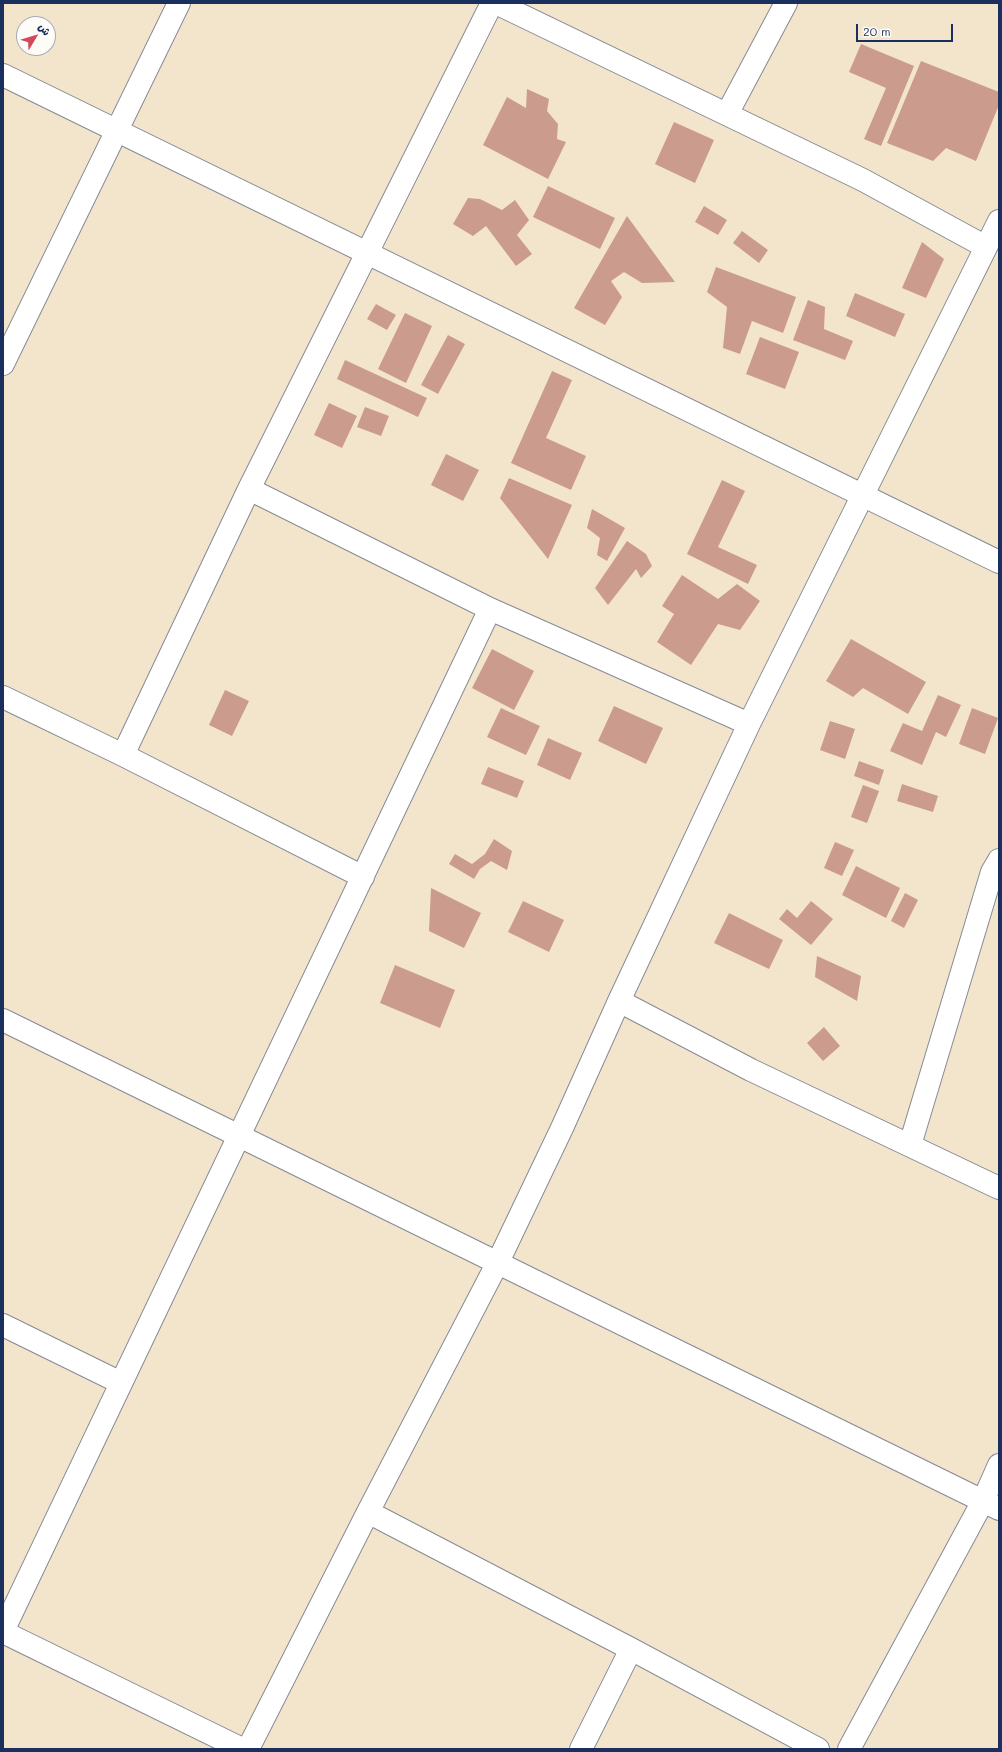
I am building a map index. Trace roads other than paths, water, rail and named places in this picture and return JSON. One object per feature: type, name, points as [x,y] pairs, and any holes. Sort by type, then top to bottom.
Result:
[{"type":"street","points":[[3,364],[179,3]]},
{"type":"street","points":[[123,755],[250,489],[492,3]]},
{"type":"street","points":[[496,3],[863,180],[986,247]]},
{"type":"street","points":[[727,114],[786,3]]},
{"type":"street","points":[[3,75],[999,562]]},
{"type":"street","points":[[248,1749],[368,1512],[498,1262],[562,1128],[619,1001],[749,724],[999,221]]},
{"type":"street","points":[[250,489],[490,609],[749,724]]},
{"type":"street","points":[[242,1749],[3,1632],[490,609]]},
{"type":"street","points":[[3,697],[123,755],[363,877]]},
{"type":"street","points":[[910,1145],[996,869]]},
{"type":"street","points":[[619,1001],[751,1070],[999,1188]]},
{"type":"street","points":[[3,1020],[991,1505]]},
{"type":"street","points":[[3,1324],[121,1384]]},
{"type":"street","points":[[849,1749],[991,1505],[999,1465]]},
{"type":"street","points":[[368,1512],[631,1649],[818,1749]]},
{"type":"street","points":[[581,1749],[631,1649]]}]
